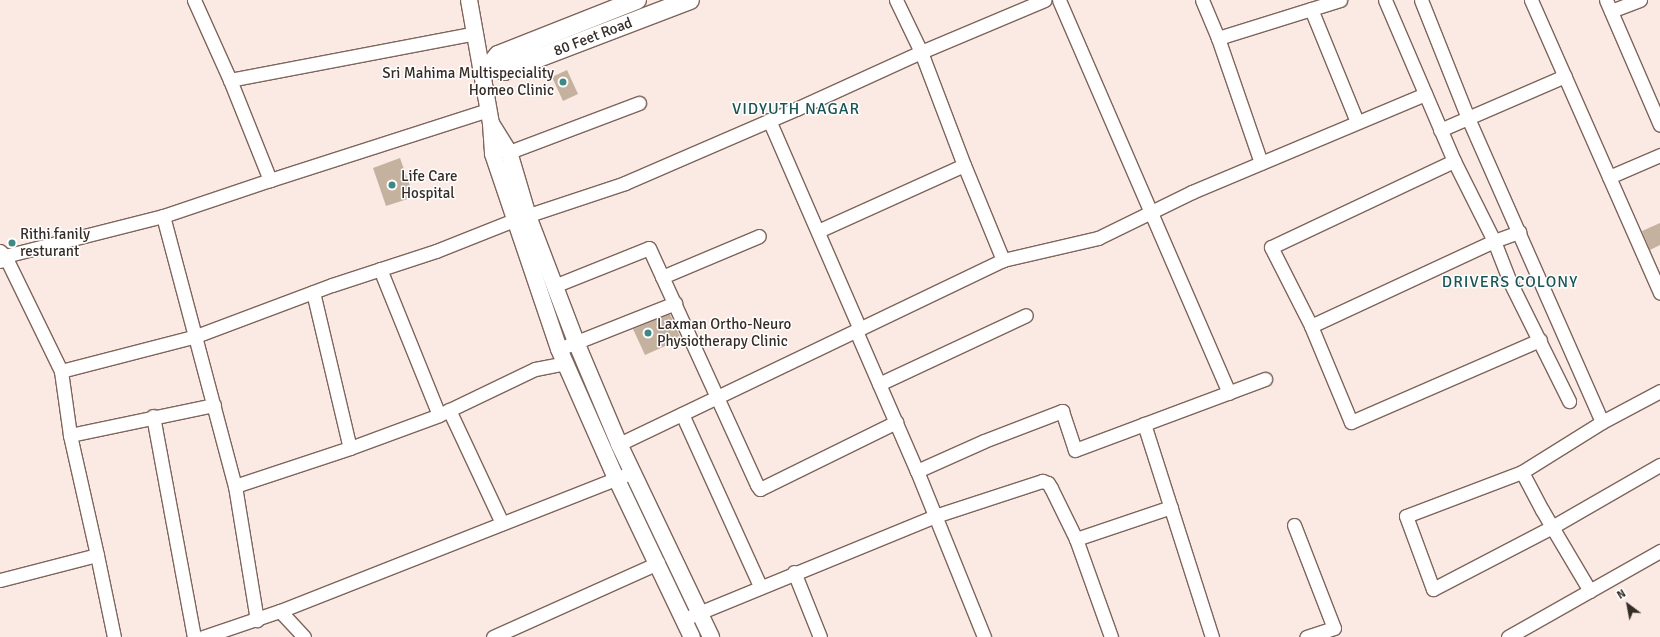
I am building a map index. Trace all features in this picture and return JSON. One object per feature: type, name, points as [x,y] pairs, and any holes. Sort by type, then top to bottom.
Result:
[{"type":"main road","name":"80 Feet Road","points":[[637,0],[616,4],[498,55],[486,66],[504,72],[690,0]]},
{"type":"street","points":[[194,0],[230,80],[270,180]]},
{"type":"street","points":[[469,0],[476,32],[486,66],[493,154],[521,218],[554,286],[619,444],[711,637]]},
{"type":"street","points":[[896,0],[921,52],[964,165],[1003,260]]},
{"type":"street","points":[[61,371],[196,336],[313,292],[436,251],[521,218],[625,183],[921,52],[1045,0]]},
{"type":"street","points":[[1059,0],[1229,393]]},
{"type":"street","points":[[1202,0],[1218,38],[1261,163]]},
{"type":"street","points":[[1385,0],[1454,161],[1494,241],[1510,282],[1540,340],[1568,401]]},
{"type":"street","points":[[1421,0],[1468,118],[1602,422]]},
{"type":"street","points":[[1531,0],[1660,293]]},
{"type":"street","points":[[1640,0],[1609,5],[1660,125]]},
{"type":"street","points":[[1218,38],[1332,1]]},
{"type":"street","points":[[1310,9],[1357,122]]},
{"type":"street","points":[[230,80],[476,32]]},
{"type":"street","points":[[1440,130],[1565,76]]},
{"type":"street","points":[[619,444],[1003,260],[1098,238],[1192,192],[1425,94]]},
{"type":"street","points":[[509,152],[639,103]]},
{"type":"street","points":[[490,117],[509,152],[521,218],[562,356],[616,478],[658,563],[692,637]]},
{"type":"street","points":[[114,637],[70,435],[61,371],[2,256],[163,216],[270,180],[490,117]]},
{"type":"street","points":[[769,120],[818,231],[879,384],[917,472],[984,637]]},
{"type":"street","points":[[1609,177],[1660,155]]},
{"type":"street","points":[[1454,161],[1271,247],[1310,326],[1351,422],[1540,340]]},
{"type":"street","points":[[818,231],[964,165]]},
{"type":"street","points":[[163,216],[235,486],[256,620]]},
{"type":"street","points":[[1310,326],[1494,241],[1519,232]]},
{"type":"street","points":[[662,277],[758,236]]},
{"type":"street","points":[[554,286],[647,247],[650,249],[760,489],[896,422]]},
{"type":"street","points":[[380,269],[444,412],[502,523]]},
{"type":"street","points":[[313,292],[350,448]]},
{"type":"street","points":[[235,486],[350,448],[444,412],[562,356],[576,342],[675,303]]},
{"type":"street","points":[[879,384],[1026,315]]},
{"type":"street","points":[[917,472],[984,441],[1062,411],[1075,450],[1265,380]]},
{"type":"street","points":[[1660,391],[1602,422],[1522,472],[1406,516],[1433,589],[1552,527],[1660,465]]},
{"type":"street","points":[[70,435],[153,416],[214,405]]},
{"type":"street","points":[[682,414],[760,586]]},
{"type":"street","points":[[153,416],[194,637]]},
{"type":"street","points":[[1144,424],[1212,637]]},
{"type":"street","points":[[203,637],[280,611],[632,472]]},
{"type":"street","points":[[1522,472],[1552,527],[1590,591]]},
{"type":"street","points":[[684,619],[760,586],[934,516],[1038,482],[1045,482],[1051,488],[1076,539],[1111,637]]},
{"type":"street","points":[[1076,539],[1171,507]]},
{"type":"street","points":[[1294,524],[1336,632],[1306,637]]},
{"type":"street","points":[[1508,637],[1660,551]]},
{"type":"street","points":[[0,580],[96,555]]},
{"type":"street","points":[[493,637],[658,563]]},
{"type":"street","points":[[794,572],[820,637]]},
{"type":"street","points":[[280,611],[304,637]]},
{"type":"building","points":[[567,70],[578,94],[563,101],[552,77]]},
{"type":"building","points":[[400,158],[414,197],[386,206],[373,168]]},
{"type":"building","points":[[1660,223],[1660,245],[1650,250],[1642,231]]},
{"type":"building","points":[[670,314],[681,339],[645,355],[633,329]]},
{"type":"place","name":"Sri Mahima Multispeciality Homeo Clinic","points":[[563,82]]},
{"type":"place","name":"Life Care Hospital","points":[[392,185]]},
{"type":"place","name":"Rithi fanily resturant","points":[[12,243]]},
{"type":"place","name":"Laxman Ortho-Neuro Physiotherapy Clinic","points":[[648,333]]},
{"type":"district","name":"VIDYUTH NAGAR","points":[[796,109]]},
{"type":"district","name":"DRIVERS COLONY","points":[[1510,282]]}]
